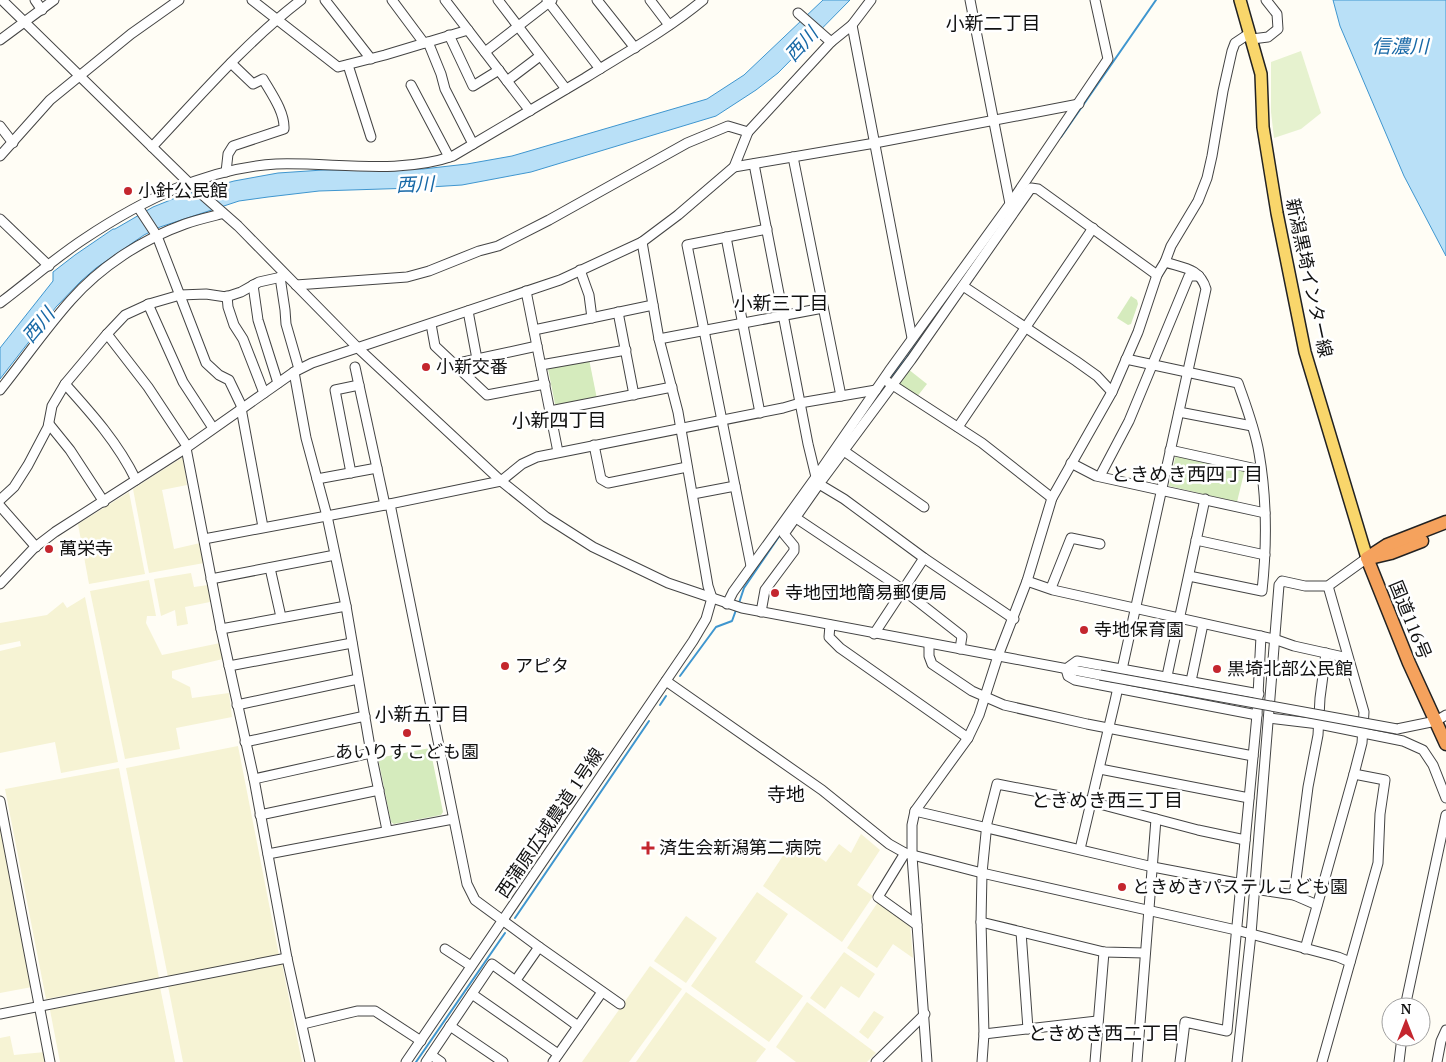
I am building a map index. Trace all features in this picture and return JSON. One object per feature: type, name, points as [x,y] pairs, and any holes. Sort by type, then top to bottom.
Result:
[{"type":"highway","points":[[1367,558],[1387,545],[1446,522]]},
{"type":"highway","points":[[1367,558],[1391,553],[1446,532]]},
{"type":"highway","name":"国道116号","points":[[1367,558],[1408,663],[1441,718],[1446,744]]},
{"type":"highway","name":"国道116号","points":[[1441,718],[1446,756]]},
{"type":"main road","name":"新潟黒埼インター線","points":[[1240,0],[1261,74],[1263,127],[1305,352],[1367,558]]},
{"type":"street","points":[[2,0],[152,147],[221,213],[238,226],[283,277],[296,284],[358,348],[501,481],[546,517],[593,547],[630,566],[668,583],[727,604],[874,634],[1397,729],[1441,718]]},
{"type":"street","points":[[35,0],[42,10]]},
{"type":"street","points":[[0,40],[54,0]]},
{"type":"street","points":[[0,156],[50,100],[132,34],[179,0]]},
{"type":"street","points":[[252,0],[338,67],[468,30]]},
{"type":"street","points":[[152,147],[231,63],[276,19],[301,0]]},
{"type":"street","points":[[325,0],[371,58]]},
{"type":"street","points":[[392,0],[426,42],[441,74],[445,89],[473,144]]},
{"type":"street","points":[[445,0],[530,112]]},
{"type":"street","points":[[498,0],[566,89]]},
{"type":"street","points":[[597,0],[635,48]]},
{"type":"street","points":[[650,0],[669,25]]},
{"type":"street","points":[[0,303],[83,239],[139,209],[226,172],[275,164],[407,165],[426,163],[449,157],[530,112],[635,48],[703,0]]},
{"type":"street","points":[[0,584],[36,547],[55,532],[104,502],[297,370],[312,363],[560,280],[642,242],[734,167],[748,132],[831,42],[852,25],[871,0]]},
{"type":"street","points":[[970,0],[993,120],[1013,206]]},
{"type":"street","points":[[727,604],[732,592],[751,566],[818,480],[844,451],[963,286],[1108,59],[1095,0]]},
{"type":"street","points":[[927,1062],[925,1014],[909,854],[915,811],[968,738],[998,656],[1014,619],[1017,604],[1027,580],[1052,498],[1112,392],[1138,332],[1157,275],[1165,262],[1171,246],[1198,201],[1204,186],[1216,138],[1223,91],[1235,43],[1251,36],[1268,38],[1278,29],[1277,14],[1266,0]]},
{"type":"street","points":[[485,52],[550,1],[600,69]]},
{"type":"street","points":[[798,13],[831,42]]},
{"type":"street","points":[[852,25],[912,338]]},
{"type":"street","points":[[449,35],[473,86],[499,70]]},
{"type":"street","points":[[507,81],[540,56]]},
{"type":"street","points":[[226,172],[228,154],[233,146],[284,128],[279,109],[263,80],[253,84],[231,63]]},
{"type":"street","points":[[348,65],[371,137]]},
{"type":"street","points":[[410,85],[449,157]]},
{"type":"street","points":[[734,167],[875,143],[1079,104]]},
{"type":"street","points":[[0,126],[12,143]]},
{"type":"street","points":[[296,284],[407,277],[429,271],[479,251],[498,246],[558,216],[687,143],[728,126],[748,132]]},
{"type":"street","points":[[793,157],[841,396]]},
{"type":"street","points":[[754,164],[808,444],[818,480],[924,558],[1014,619]]},
{"type":"street","points":[[761,612],[766,590],[794,551],[794,546],[784,534],[796,518],[818,480],[912,338],[1013,206],[1031,188],[1038,189],[1157,275]]},
{"type":"street","points":[[139,209],[157,236],[206,363],[215,372],[229,380],[242,408],[263,527]]},
{"type":"street","points":[[0,390],[71,300],[89,282],[128,252],[157,236],[221,213]]},
{"type":"street","points":[[0,219],[49,266]]},
{"type":"street","points":[[958,427],[1093,228]]},
{"type":"street","points":[[751,566],[687,245],[767,229]]},
{"type":"street","points":[[726,237],[760,413]]},
{"type":"street","points":[[642,242],[659,339],[681,428],[708,586],[712,598]]},
{"type":"street","points":[[1080,849],[1118,689],[1206,289],[1203,279],[1195,272],[1165,262]]},
{"type":"street","points":[[580,270],[588,295],[592,318]]},
{"type":"street","points":[[1100,476],[1129,420],[1189,276],[1200,277]]},
{"type":"street","points":[[0,500],[14,487],[23,472],[49,424],[52,406],[65,384],[125,315],[148,304],[180,295],[206,294],[228,296],[253,285],[283,277]]},
{"type":"street","points":[[283,277],[286,324],[297,370],[306,438],[327,516],[346,606],[371,753],[388,830]]},
{"type":"street","points":[[253,285],[258,320],[278,383]]},
{"type":"street","points":[[963,286],[1076,361],[1097,376],[1112,392]]},
{"type":"street","points":[[526,291],[558,452]]},
{"type":"street","points":[[228,296],[228,307],[234,325],[243,340],[264,393]]},
{"type":"street","points":[[148,304],[183,382],[213,428]]},
{"type":"street","points":[[534,330],[654,305]]},
{"type":"street","points":[[659,339],[823,308]]},
{"type":"street","points":[[468,311],[477,359]]},
{"type":"street","points":[[618,312],[634,395]]},
{"type":"street","points":[[431,324],[435,346],[487,395],[545,384]]},
{"type":"street","points":[[107,334],[148,387],[186,447],[221,629],[254,779],[287,958],[310,1062]]},
{"type":"street","points":[[454,364],[537,346]]},
{"type":"street","points":[[541,365],[626,350]]},
{"type":"street","points":[[1126,358],[1238,383],[1252,426],[1259,452],[1265,513],[1265,555],[1262,591],[1189,576]]},
{"type":"street","points":[[356,367],[470,893],[475,900],[538,947],[620,1004]]},
{"type":"street","points":[[883,380],[958,427],[1052,498]]},
{"type":"street","points":[[65,384],[96,419],[120,451],[136,480]]},
{"type":"street","points":[[351,472],[335,390],[359,385]]},
{"type":"street","points":[[550,411],[672,387]]},
{"type":"street","points":[[204,539],[501,481],[528,460],[558,452],[760,413],[800,403],[876,390]]},
{"type":"street","points":[[1179,412],[1244,426],[1252,426]]},
{"type":"street","points":[[49,424],[70,450],[104,502]]},
{"type":"street","points":[[594,446],[601,479],[608,483],[687,467]]},
{"type":"street","points":[[1170,450],[1261,470]]},
{"type":"street","points":[[844,451],[924,507]]},
{"type":"street","points":[[1071,462],[1100,476],[1265,513]]},
{"type":"street","points":[[317,480],[377,468]]},
{"type":"street","points":[[693,494],[735,486]]},
{"type":"street","points":[[1167,676],[1205,499]]},
{"type":"street","points":[[0,506],[36,547]]},
{"type":"street","points":[[796,518],[902,589],[962,636],[960,649]]},
{"type":"street","points":[[1050,588],[1071,538],[1100,544]]},
{"type":"street","points":[[1196,540],[1265,555]]},
{"type":"street","points":[[211,579],[335,555]]},
{"type":"street","points":[[874,634],[924,558]]},
{"type":"street","points":[[1237,1062],[1251,934],[1279,585],[1282,581],[1305,586],[1328,586],[1367,558]]},
{"type":"street","points":[[270,568],[281,617]]},
{"type":"street","points":[[1027,580],[1050,588],[1274,639],[1294,646],[1348,658]]},
{"type":"street","points":[[1305,950],[1362,743],[1364,712],[1328,586]]},
{"type":"street","name":"西蒲原広域農道 1号線","points":[[406,1062],[701,628],[706,619],[712,598]]},
{"type":"street","points":[[221,629],[346,606]]},
{"type":"street","points":[[1191,681],[1203,624]]},
{"type":"street","points":[[830,625],[829,638],[840,648],[968,738]]},
{"type":"street","points":[[1180,1062],[1185,1022],[1227,1031],[1258,715],[1261,636]]},
{"type":"street","points":[[229,666],[352,643]]},
{"type":"street","points":[[929,644],[929,656],[932,664],[984,697],[1004,705],[1109,728],[1254,756]]},
{"type":"street","points":[[1294,895],[1308,786],[1319,724],[1320,698],[1326,653]]},
{"type":"street","points":[[1066,668],[1078,661],[1259,694]]},
{"type":"street","points":[[1066,668],[1068,676],[1075,680],[1258,715]]},
{"type":"street","points":[[237,705],[358,679]]},
{"type":"street","points":[[666,681],[822,790],[888,844],[909,854],[982,873],[1236,930],[1305,950],[1338,957],[1350,962]]},
{"type":"street","points":[[245,742],[365,716]]},
{"type":"street","points":[[1269,718],[1319,724],[1403,741],[1423,750],[1433,765],[1446,798]]},
{"type":"street","points":[[254,779],[371,753]]},
{"type":"street","points":[[1100,769],[1249,798]]},
{"type":"street","points":[[1322,1062],[1378,863],[1380,814],[1385,780],[1354,774]]},
{"type":"street","points":[[982,1062],[984,1034],[980,922],[982,873],[986,829],[997,784],[1092,802],[1245,840]]},
{"type":"street","points":[[260,815],[379,790]]},
{"type":"street","points":[[0,801],[50,1062]]},
{"type":"street","points":[[915,811],[1152,867],[1242,884]]},
{"type":"street","points":[[1407,997],[1446,817]]},
{"type":"street","points":[[268,854],[453,819]]},
{"type":"street","points":[[1137,1062],[1156,819]]},
{"type":"street","points":[[909,854],[878,897],[917,925]]},
{"type":"street","points":[[1254,889],[1294,895],[1317,905]]},
{"type":"street","points":[[980,922],[1104,952],[1145,953]]},
{"type":"street","points":[[1021,932],[1028,1029]]},
{"type":"street","points":[[516,980],[538,947]]},
{"type":"street","points":[[445,949],[471,966]]},
{"type":"street","points":[[1095,1062],[1104,952]]},
{"type":"street","points":[[0,1014],[287,958]]},
{"type":"street","points":[[441,1062],[428,1058],[492,964],[578,1026]]},
{"type":"street","points":[[472,994],[556,1058],[602,992]]},
{"type":"street","points":[[303,1024],[357,1011],[375,1011],[421,1041]]},
{"type":"street","points":[[876,1062],[925,1014]]},
{"type":"street","points":[[984,1034],[1097,1021]]},
{"type":"street","points":[[450,1026],[503,1062]]},
{"type":"street","points":[[1437,1062],[1446,1030]]},
{"type":"street","points":[[1399,1062],[1401,1047]]},
{"type":"shaded area","points":[[183,457],[187,485],[162,490],[174,549],[200,543],[204,563],[149,573],[133,489]]},
{"type":"shaded area","points":[[129,492],[145,574],[89,584],[78,524]]},
{"type":"shaded area","points":[[191,573],[194,587],[208,585],[210,602],[185,607],[188,624],[177,626],[175,610],[161,616],[154,579]]},
{"type":"shaded area","points":[[149,580],[156,616],[147,616],[146,623],[162,655],[220,643],[223,659],[172,671],[172,678],[190,687],[192,698],[229,693],[232,717],[176,728],[180,749],[125,759],[90,591]]},
{"type":"shaded area","points":[[85,597],[118,762],[61,773],[55,742],[0,753],[0,651],[21,646],[20,641],[0,645],[0,623],[47,615],[63,602],[67,608]]},
{"type":"shaded area","points":[[238,746],[279,955],[168,977],[126,768]]},
{"type":"shaded area","points":[[119,768],[159,978],[46,999],[5,789]]},
{"type":"shaded area","points":[[0,826],[32,987],[0,993]]},
{"type":"shaded area","points":[[861,834],[880,850],[857,885],[873,896],[842,942],[763,886],[794,839],[826,862],[839,844],[851,853]]},
{"type":"shaded area","points":[[757,892],[788,914],[755,962],[803,996],[769,1042],[691,986]]},
{"type":"shaded area","points":[[878,902],[910,924],[913,958],[893,944],[877,968],[847,948]]},
{"type":"shaded area","points":[[686,916],[717,938],[686,983],[654,961]]},
{"type":"shaded area","points":[[844,952],[875,974],[859,998],[841,986],[825,1009],[810,998]]},
{"type":"shaded area","points":[[282,964],[302,1062],[183,1062],[168,986]]},
{"type":"shaded area","points":[[650,966],[682,989],[629,1062],[582,1062]]},
{"type":"shaded area","points":[[160,987],[175,1062],[60,1062],[50,1010]]},
{"type":"shaded area","points":[[686,992],[766,1049],[756,1062],[636,1062]]},
{"type":"shaded area","points":[[807,1002],[876,1053],[867,1062],[796,1062],[776,1047]]},
{"type":"shaded area","points":[[874,1011],[884,1017],[868,1039],[859,1032]]},
{"type":"shaded area","points":[[10,1036],[14,1055],[45,1052],[47,1062],[0,1062],[0,1038]]},
{"type":"green space","points":[[1301,51],[1321,113],[1301,129],[1274,138],[1271,112],[1271,62]]},
{"type":"green space","points":[[1131,296],[1137,300],[1138,304],[1131,324],[1128,325],[1117,318]]},
{"type":"green space","points":[[589,359],[597,399],[558,406],[555,404],[548,369],[550,366]]},
{"type":"green space","points":[[908,369],[927,384],[916,398],[897,384]]},
{"type":"green space","points":[[1176,454],[1245,469],[1237,502],[1169,486]]},
{"type":"green space","points":[[430,748],[443,812],[441,815],[394,824],[391,822],[378,758]]},
{"type":"water","name":"西川","points":[[823,0],[850,0],[778,73],[716,116],[531,172],[462,185],[319,191],[239,201],[160,227],[144,235],[96,268],[81,281],[56,307],[0,379],[0,348],[53,281],[53,272],[113,229],[153,207],[183,195],[234,181],[278,173],[323,170],[423,169],[512,156],[707,99],[744,75]]},
{"type":"water","name":"信濃川","points":[[1333,0],[1446,0],[1446,256],[1404,176],[1340,26]]},
{"type":"waterway","points":[[1061,137],[1156,0]]},
{"type":"waterway","points":[[889,379],[905,360],[984,247]]},
{"type":"waterway","points":[[870,406],[886,383]]},
{"type":"waterway","points":[[739,603],[744,588],[780,535]]},
{"type":"waterway","points":[[680,676],[716,627],[732,621],[736,610]]},
{"type":"waterway","points":[[660,705],[666,696]]},
{"type":"waterway","points":[[515,918],[649,721]]},
{"type":"waterway","points":[[416,1062],[505,933]]},
{"type":"place","name":"小針公民館","points":[[128,191]]},
{"type":"place","name":"小新交番","points":[[426,367]]},
{"type":"place","name":"萬栄寺","points":[[49,549]]},
{"type":"place","name":"寺地団地簡易郵便局","points":[[775,593]]},
{"type":"place","name":"寺地保育園","points":[[1084,630]]},
{"type":"place","name":"アピタ","points":[[505,666]]},
{"type":"place","name":"黒埼北部公民館","points":[[1217,669]]},
{"type":"place","name":"あいりすこども園","points":[[407,733]]},
{"type":"place","name":"済生会新潟第二病院","points":[[648,848]]},
{"type":"place","name":"ときめきパステルこども園","points":[[1122,887]]},
{"type":"district","name":"小新二丁目","points":[[993,23]]},
{"type":"district","name":"小新三丁目","points":[[781,303]]},
{"type":"district","name":"小新四丁目","points":[[559,420]]},
{"type":"district","name":"ときめき西四丁目","points":[[1187,474]]},
{"type":"district","name":"小新五丁目","points":[[422,714]]},
{"type":"district","name":"寺地","points":[[786,794]]},
{"type":"district","name":"ときめき西三丁目","points":[[1107,800]]},
{"type":"district","name":"ときめき西二丁目","points":[[1104,1033]]}]
